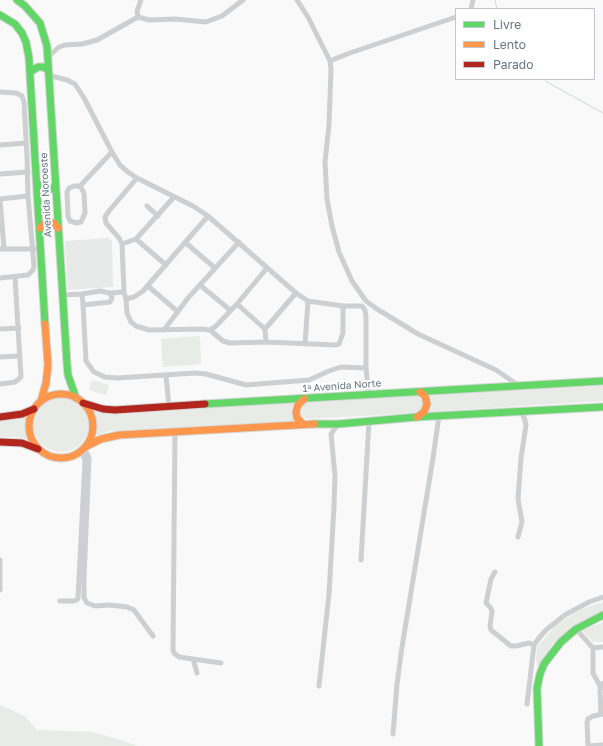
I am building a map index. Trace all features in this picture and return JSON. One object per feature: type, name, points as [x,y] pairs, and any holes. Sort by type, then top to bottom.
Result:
[{"type":"main road","name":"Avenida Noroeste","points":[[16,0],[25,6],[40,23],[45,38],[48,57],[68,375],[76,398]]},
{"type":"main road","name":"Avenida Noroeste","points":[[0,15],[15,24],[22,33],[26,42],[30,72],[38,184],[48,369],[46,384],[41,401]]},
{"type":"main road","points":[[30,72],[38,67],[43,67],[48,73]]},
{"type":"main road","points":[[38,184],[42,189],[48,190],[51,190],[56,185]]},
{"type":"main road","points":[[40,228],[47,222],[54,223],[58,228]]},
{"type":"main road","name":"1ᵃ Avenida Norte","points":[[84,403],[103,409],[115,410],[603,381]]},
{"type":"main road","points":[[417,417],[426,410],[427,404],[425,396],[420,392]]},
{"type":"main road","points":[[38,449],[32,440],[29,430],[30,419],[34,409],[41,401],[49,396],[58,394],[76,398],[84,403],[93,418],[94,428],[92,437],[84,449]]},
{"type":"main road","points":[[303,424],[297,418],[296,412],[298,405],[304,399]]},
{"type":"main road","points":[[0,442],[22,443],[38,449],[54,458],[64,458],[72,457],[101,439],[114,435],[303,424],[338,424],[417,417],[603,407]]},
{"type":"main road","points":[[0,417],[22,414],[34,409]]},
{"type":"main road","points":[[539,746],[537,688],[540,674],[551,653],[561,642],[576,629],[602,616]]},
{"type":"street","points":[[138,17],[137,11],[141,0]]},
{"type":"street","points":[[48,57],[59,47],[82,44],[97,40],[138,17],[149,20],[175,19],[206,22],[222,16],[243,0]]},
{"type":"street","points":[[297,0],[330,61],[329,126],[325,162],[327,199],[339,252],[352,281],[366,302],[418,334],[496,370],[518,385]]},
{"type":"street","points":[[330,61],[352,52],[455,17]]},
{"type":"street","points":[[48,73],[75,84],[120,165],[137,178],[193,206],[208,216],[296,293],[308,301],[343,306],[362,306],[366,302]]},
{"type":"street","points":[[0,92],[16,93],[23,99],[28,172],[28,196],[34,266],[33,270],[28,276],[0,278]]},
{"type":"street","points":[[0,145],[26,143]]},
{"type":"street","points":[[80,186],[84,193],[84,214],[81,222],[74,223],[69,219],[67,192],[71,187],[80,186],[112,152]]},
{"type":"street","points":[[0,174],[28,172]]},
{"type":"street","points":[[137,178],[106,215],[106,223],[122,244],[124,292],[127,313],[131,322],[136,326],[149,330],[194,328],[210,330],[223,341],[230,343],[266,342],[330,345],[339,344],[343,333],[343,306]]},
{"type":"street","points":[[28,196],[0,198],[2,249],[41,249]]},
{"type":"street","points":[[122,244],[136,239],[174,197]]},
{"type":"street","points":[[147,206],[158,216]]},
{"type":"street","points":[[126,299],[139,295],[148,286],[208,216]]},
{"type":"street","points":[[136,239],[166,265]]},
{"type":"street","points":[[164,330],[177,311],[239,242]]},
{"type":"street","points":[[186,243],[215,268]]},
{"type":"street","points":[[210,330],[216,326],[237,304],[268,268]]},
{"type":"street","points":[[0,384],[15,382],[20,378],[19,328],[15,277]]},
{"type":"street","points":[[200,285],[230,310]]},
{"type":"street","points":[[148,286],[177,311]]},
{"type":"street","points":[[63,295],[124,292]]},
{"type":"street","points":[[84,305],[110,302],[112,298],[110,293]]},
{"type":"street","points":[[265,329],[296,293]]},
{"type":"street","points":[[82,294],[84,305],[86,361],[94,372],[105,377],[118,378],[206,374],[246,385],[309,380],[341,367],[366,368]]},
{"type":"street","points":[[305,344],[308,301]]},
{"type":"street","points":[[237,304],[265,329],[266,342]]},
{"type":"street","points":[[362,306],[366,317],[366,368],[368,395]]},
{"type":"street","points":[[0,329],[19,328]]},
{"type":"street","points":[[0,357],[20,356]]},
{"type":"street","points":[[166,375],[169,407]]},
{"type":"street","points":[[518,537],[522,522],[518,499],[521,458],[526,425],[526,420],[521,411]]},
{"type":"street","points":[[393,734],[402,647],[439,416]]},
{"type":"street","points":[[361,560],[369,421]]},
{"type":"street","points":[[319,686],[329,594],[335,476],[331,434],[322,424]]},
{"type":"street","points":[[331,434],[338,424]]},
{"type":"street","points":[[175,431],[172,645],[176,655],[221,663]]},
{"type":"street","points":[[60,601],[74,601],[78,598],[85,461],[84,449]]},
{"type":"street","points":[[84,449],[89,458],[84,598],[87,603],[95,606],[110,605],[127,607],[134,610],[153,636]]},
{"type":"street","points":[[0,560],[0,590]]},
{"type":"street","points":[[495,572],[491,579],[486,604],[492,611],[490,626],[491,630],[511,646],[529,643],[534,645]]},
{"type":"street","points":[[527,704],[534,645],[546,630],[565,615],[589,602],[603,597]]},
{"type":"street","points":[[576,629],[593,648],[594,673],[602,685],[602,714],[593,716],[588,719],[587,722],[589,746],[603,745]]},
{"type":"street","points":[[593,648],[603,647]]},
{"type":"street","points":[[193,659],[197,672]]},
{"type":"shaded area","points":[[108,238],[112,241],[113,287],[68,290],[65,241]]},
{"type":"shaded area","points":[[200,336],[201,364],[163,367],[161,339]]},
{"type":"shaded area","points":[[92,380],[109,385],[106,395],[89,390]]},
{"type":"shaded area","points":[[603,384],[603,401],[424,412],[428,394]]},
{"type":"shaded area","points":[[415,394],[423,402],[421,409],[413,413],[307,419],[300,415],[299,409],[306,401]]},
{"type":"shaded area","points":[[56,396],[66,396],[81,404],[87,413],[89,424],[87,435],[81,444],[66,452],[56,452],[45,447],[38,440],[33,429],[33,419],[38,408],[45,401]]},
{"type":"shaded area","points":[[296,402],[291,409],[294,421],[110,431],[94,436],[96,420],[93,410],[111,412]]},
{"type":"shaded area","points":[[26,416],[25,428],[28,439],[0,437],[0,420],[15,420]]},
{"type":"shaded area","points":[[603,602],[603,612],[572,627],[552,645],[538,671],[536,660],[537,647],[556,625],[582,609]]},
{"type":"shaded area","points":[[603,622],[603,642],[593,642],[582,630]]},
{"type":"shaded area","points":[[0,705],[25,716],[37,730],[91,732],[137,746],[0,746]]},
{"type":"waterway","points":[[495,0],[497,8]]},
{"type":"waterway","points":[[545,80],[603,113]]},
{"type":"traffic: fast","points":[[17,0],[25,6],[40,23],[47,46],[67,364],[68,375],[76,398]]},
{"type":"traffic: fast","points":[[0,15],[15,24],[22,33],[26,42],[29,58],[45,324]]},
{"type":"traffic: fast","points":[[30,72],[38,67],[43,67],[48,70]]},
{"type":"traffic: fast","points":[[38,184],[42,189],[48,190],[54,188],[55,185]]},
{"type":"traffic: fast","points":[[205,404],[603,381]]},
{"type":"traffic: fast","points":[[314,424],[338,424],[417,417],[603,407]]},
{"type":"traffic: fast","points":[[539,746],[537,688],[544,664],[561,642],[576,629],[603,615]]},
{"type":"traffic: slow","points":[[40,228],[47,222],[54,223],[58,228]]},
{"type":"traffic: slow","points":[[41,401],[46,383],[48,365],[45,324]]},
{"type":"traffic: slow","points":[[417,417],[424,412],[427,404],[425,396],[420,392]]},
{"type":"traffic: slow","points":[[61,394],[73,396],[84,403],[91,414],[93,426],[91,438],[84,449],[73,456],[61,458],[49,456],[38,449],[31,438],[29,426],[31,414],[38,403],[49,396],[61,394]]},
{"type":"traffic: slow","points":[[303,424],[297,418],[296,412],[298,405],[304,399]]},
{"type":"traffic: slow","points":[[87,446],[101,439],[119,435],[314,424]]},
{"type":"traffic: jam","points":[[83,403],[103,409],[115,410],[205,404]]},
{"type":"traffic: jam","points":[[0,417],[22,414],[34,409]]},
{"type":"traffic: jam","points":[[0,442],[22,443],[38,449]]}]
